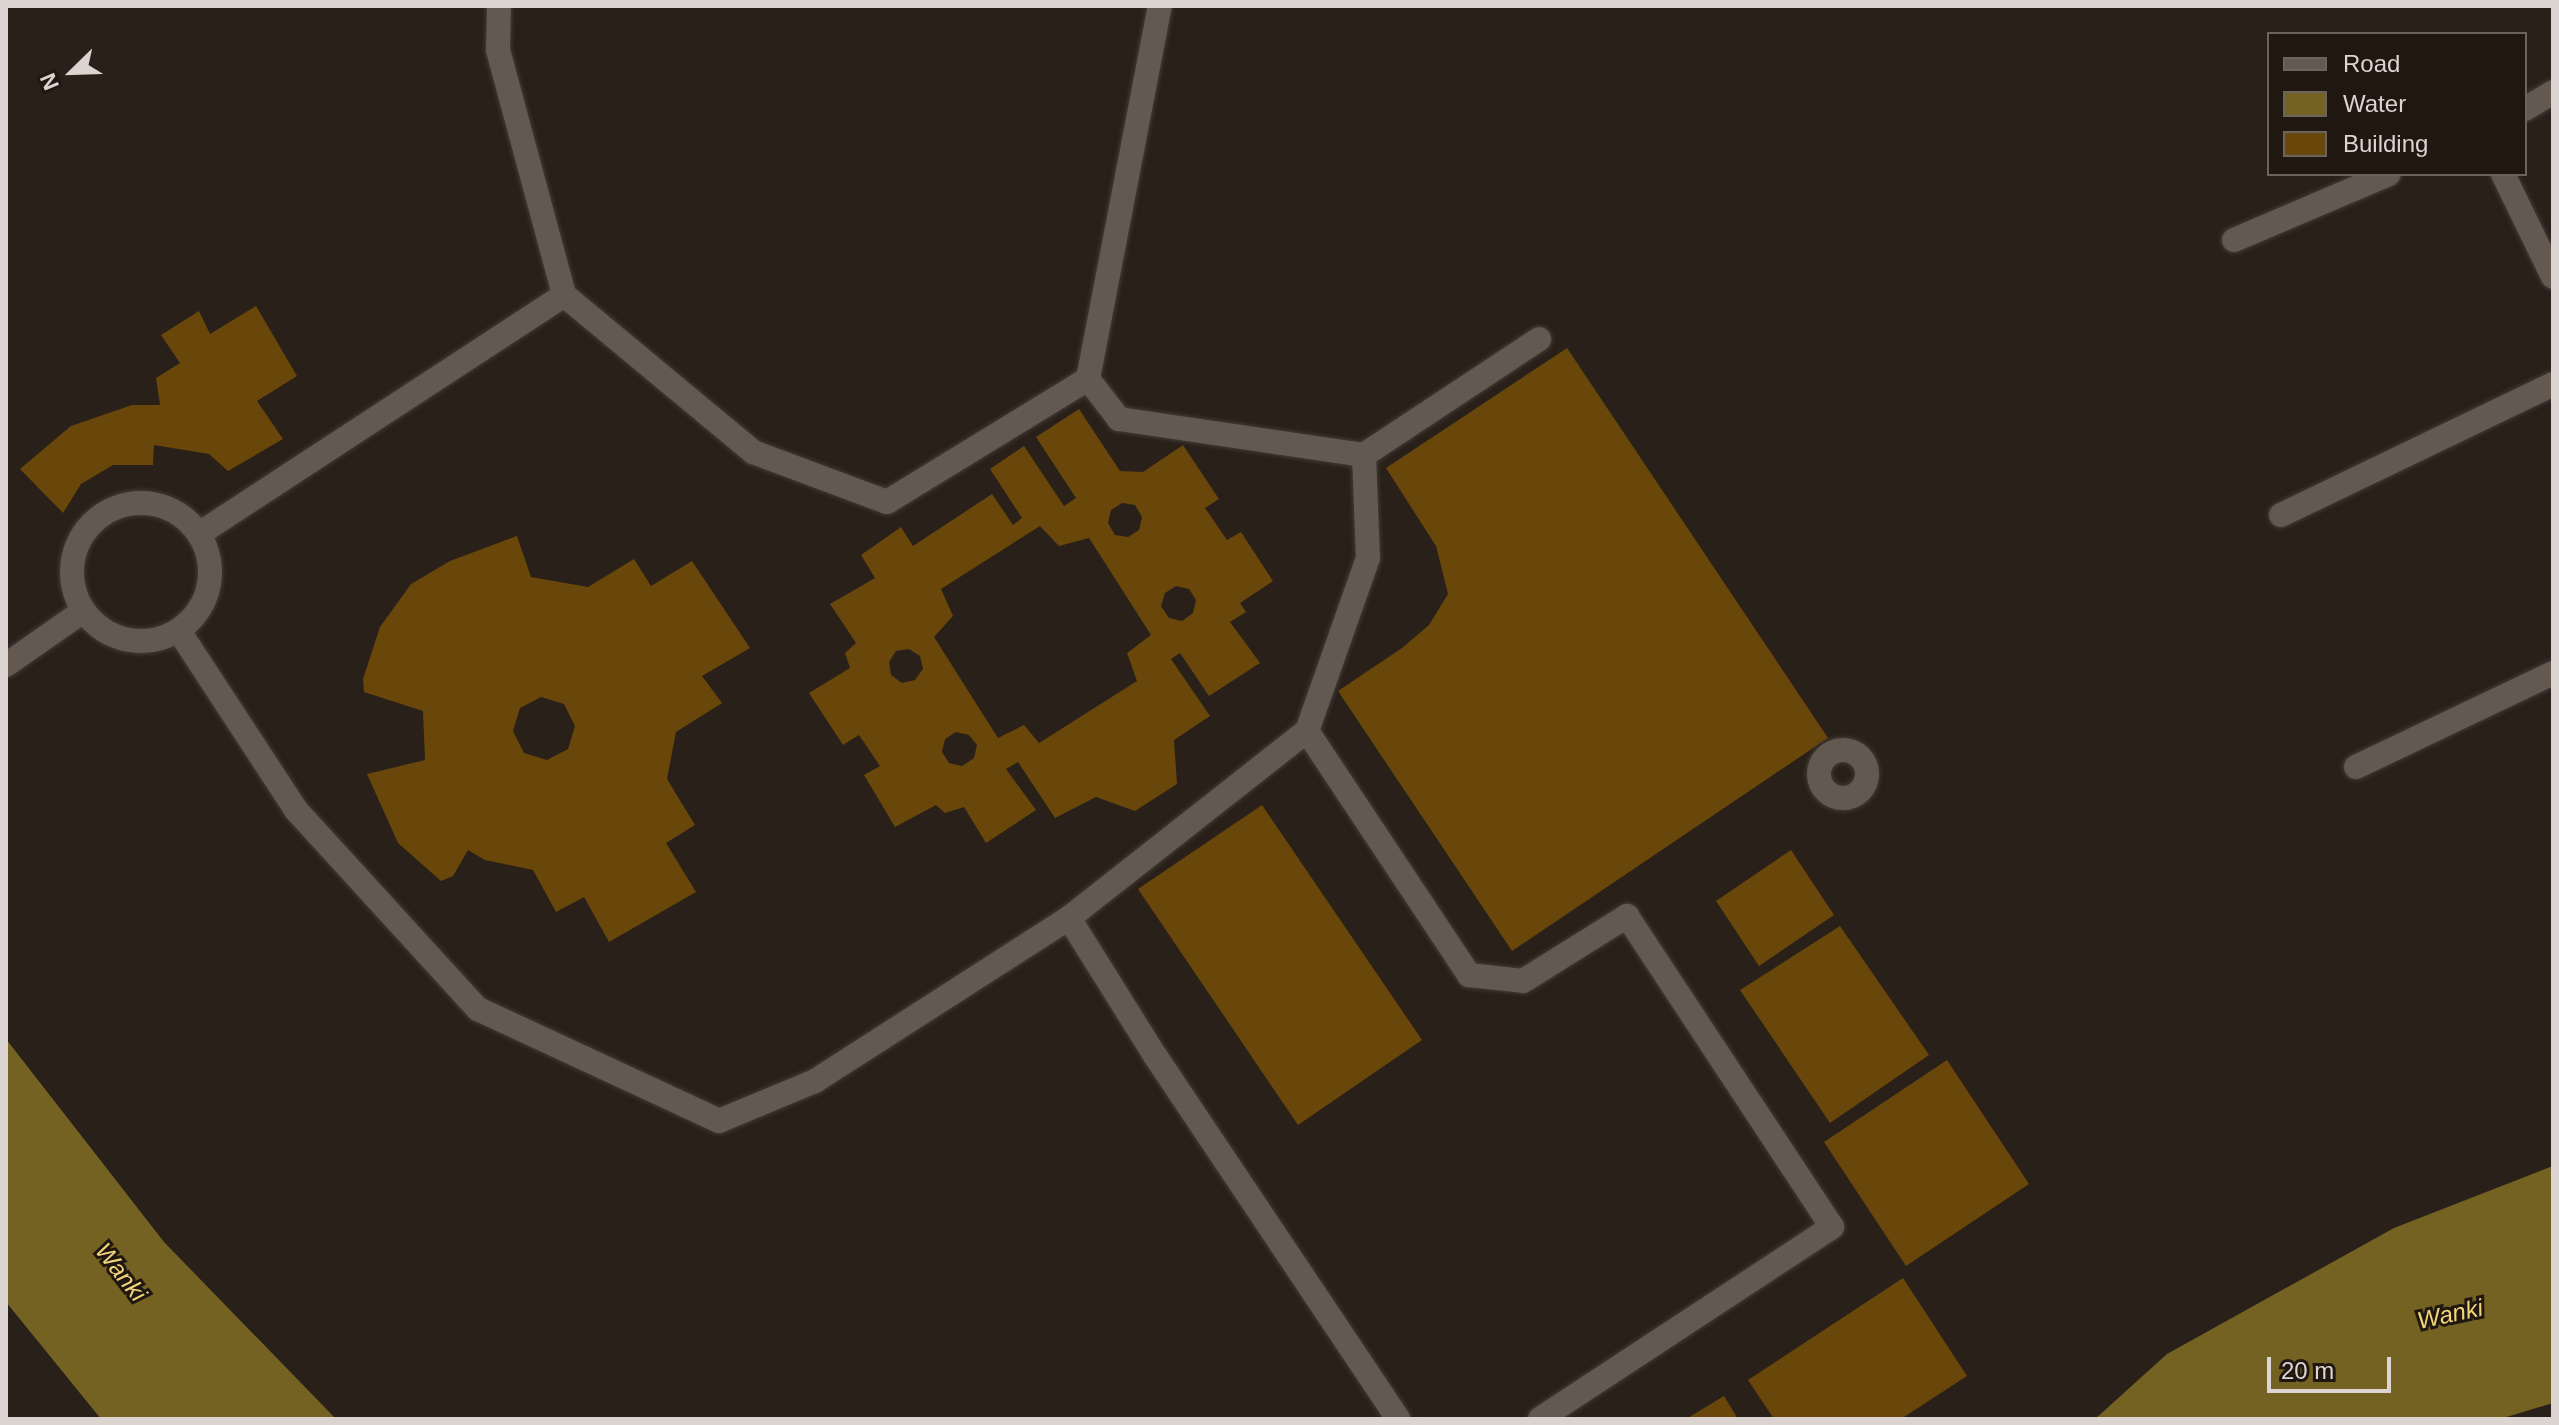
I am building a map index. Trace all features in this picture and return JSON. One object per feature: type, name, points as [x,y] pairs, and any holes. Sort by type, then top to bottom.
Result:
[{"type":"street","points":[[499,6],[498,50],[564,295],[753,452],[887,502],[1088,379],[1160,6]]},
{"type":"street","points":[[2527,108],[2553,92]]},
{"type":"street","points":[[2234,240],[2384,176]]},
{"type":"street","points":[[2504,176],[2553,277]]},
{"type":"street","points":[[199,534],[564,295]]},
{"type":"street","points":[[1088,379],[1119,419],[1364,455],[1539,339]]},
{"type":"street","points":[[2281,515],[2553,384]]},
{"type":"street","points":[[179,631],[296,810],[478,1009],[719,1121],[815,1081],[1069,918],[1307,731],[1368,558],[1364,455]]},
{"type":"street","points":[[127,503],[154,504],[179,514],[199,534],[209,559],[209,586],[198,611],[179,631],[154,641],[127,641],[102,630],[83,611],[73,585],[72,558],[83,533],[102,514],[127,503]]},
{"type":"street","points":[[6,665],[83,611]]},
{"type":"street","points":[[2356,767],[2553,673]]},
{"type":"street","points":[[1307,731],[1469,975],[1523,981],[1627,916],[1832,1227],[1540,1419]]},
{"type":"street","points":[[1069,918],[1156,1057],[1398,1419]]},
{"type":"water","name":"Wanki","points":[[6,1039],[164,1242],[336,1419],[101,1419],[6,1302]]},
{"type":"water","name":"Wanki","points":[[2553,1166],[2553,1403],[2500,1419],[2095,1419],[2167,1354],[2394,1228]]},
{"type":"building","points":[[256,306],[297,376],[257,401],[283,439],[228,471],[209,454],[154,445],[153,465],[113,465],[81,484],[63,513],[20,469],[71,426],[132,405],[160,405],[156,378],[180,363],[161,335],[199,311],[210,334]]},
{"type":"building","points":[[1567,348],[1828,738],[1512,951],[1338,691],[1402,648],[1429,625],[1448,594],[1436,546],[1386,468]]},
{"type":"building","points":[[1079,409],[1120,471],[1143,472],[1183,445],[1219,499],[1205,508],[1227,540],[1241,532],[1273,581],[1240,603],[1246,612],[1230,622],[1260,663],[1209,696],[1180,653],[1171,659],[1210,716],[1174,740],[1177,784],[1135,811],[1096,797],[1055,818],[1018,762],[1006,769],[1036,810],[986,843],[964,807],[945,813],[936,805],[895,827],[864,775],[880,766],[859,735],[843,745],[809,693],[850,668],[845,653],[856,643],[830,604],[875,578],[861,555],[901,527],[913,546],[992,494],[1013,525],[1022,518],[990,469],[1024,446],[1064,506],[1076,498],[1036,437]],"holes":[[[1122,503],[1135,505],[1142,517],[1139,530],[1128,537],[1115,535],[1108,523],[1111,510]],[[1040,526],[1059,546],[1089,538],[1151,635],[1127,653],[1137,681],[1039,743],[1024,725],[998,738],[934,637],[953,616],[941,589]],[[1176,586],[1189,589],[1196,600],[1193,613],[1182,621],[1169,618],[1161,606],[1165,593]],[[909,649],[920,656],[923,669],[915,680],[902,683],[891,675],[889,662],[896,651]],[[956,732],[969,735],[977,745],[974,758],[962,766],[949,763],[942,752],[945,739]]]},
{"type":"building","points":[[517,536],[531,577],[588,587],[634,559],[651,586],[692,561],[750,648],[702,676],[722,703],[676,732],[667,779],[695,825],[666,843],[696,892],[609,942],[584,897],[556,912],[533,870],[485,860],[468,850],[453,876],[441,881],[398,843],[367,774],[425,760],[423,711],[364,692],[363,679],[380,627],[411,584],[450,561]],"holes":[[[541,697],[564,704],[575,726],[568,749],[547,760],[524,753],[513,731],[520,708]]]},
{"type":"building","points":[[1262,805],[1422,1040],[1298,1125],[1138,889]]},
{"type":"building","points":[[1791,850],[1834,915],[1759,966],[1716,901]]},
{"type":"building","points":[[1840,926],[1929,1055],[1830,1123],[1740,990]]},
{"type":"building","points":[[1947,1060],[2029,1184],[1906,1266],[1824,1142]]},
{"type":"building","points":[[1903,1278],[1967,1376],[1901,1419],[1774,1419],[1748,1380]]},
{"type":"building","points":[[1724,1396],[1738,1419],[1686,1419]]}]
